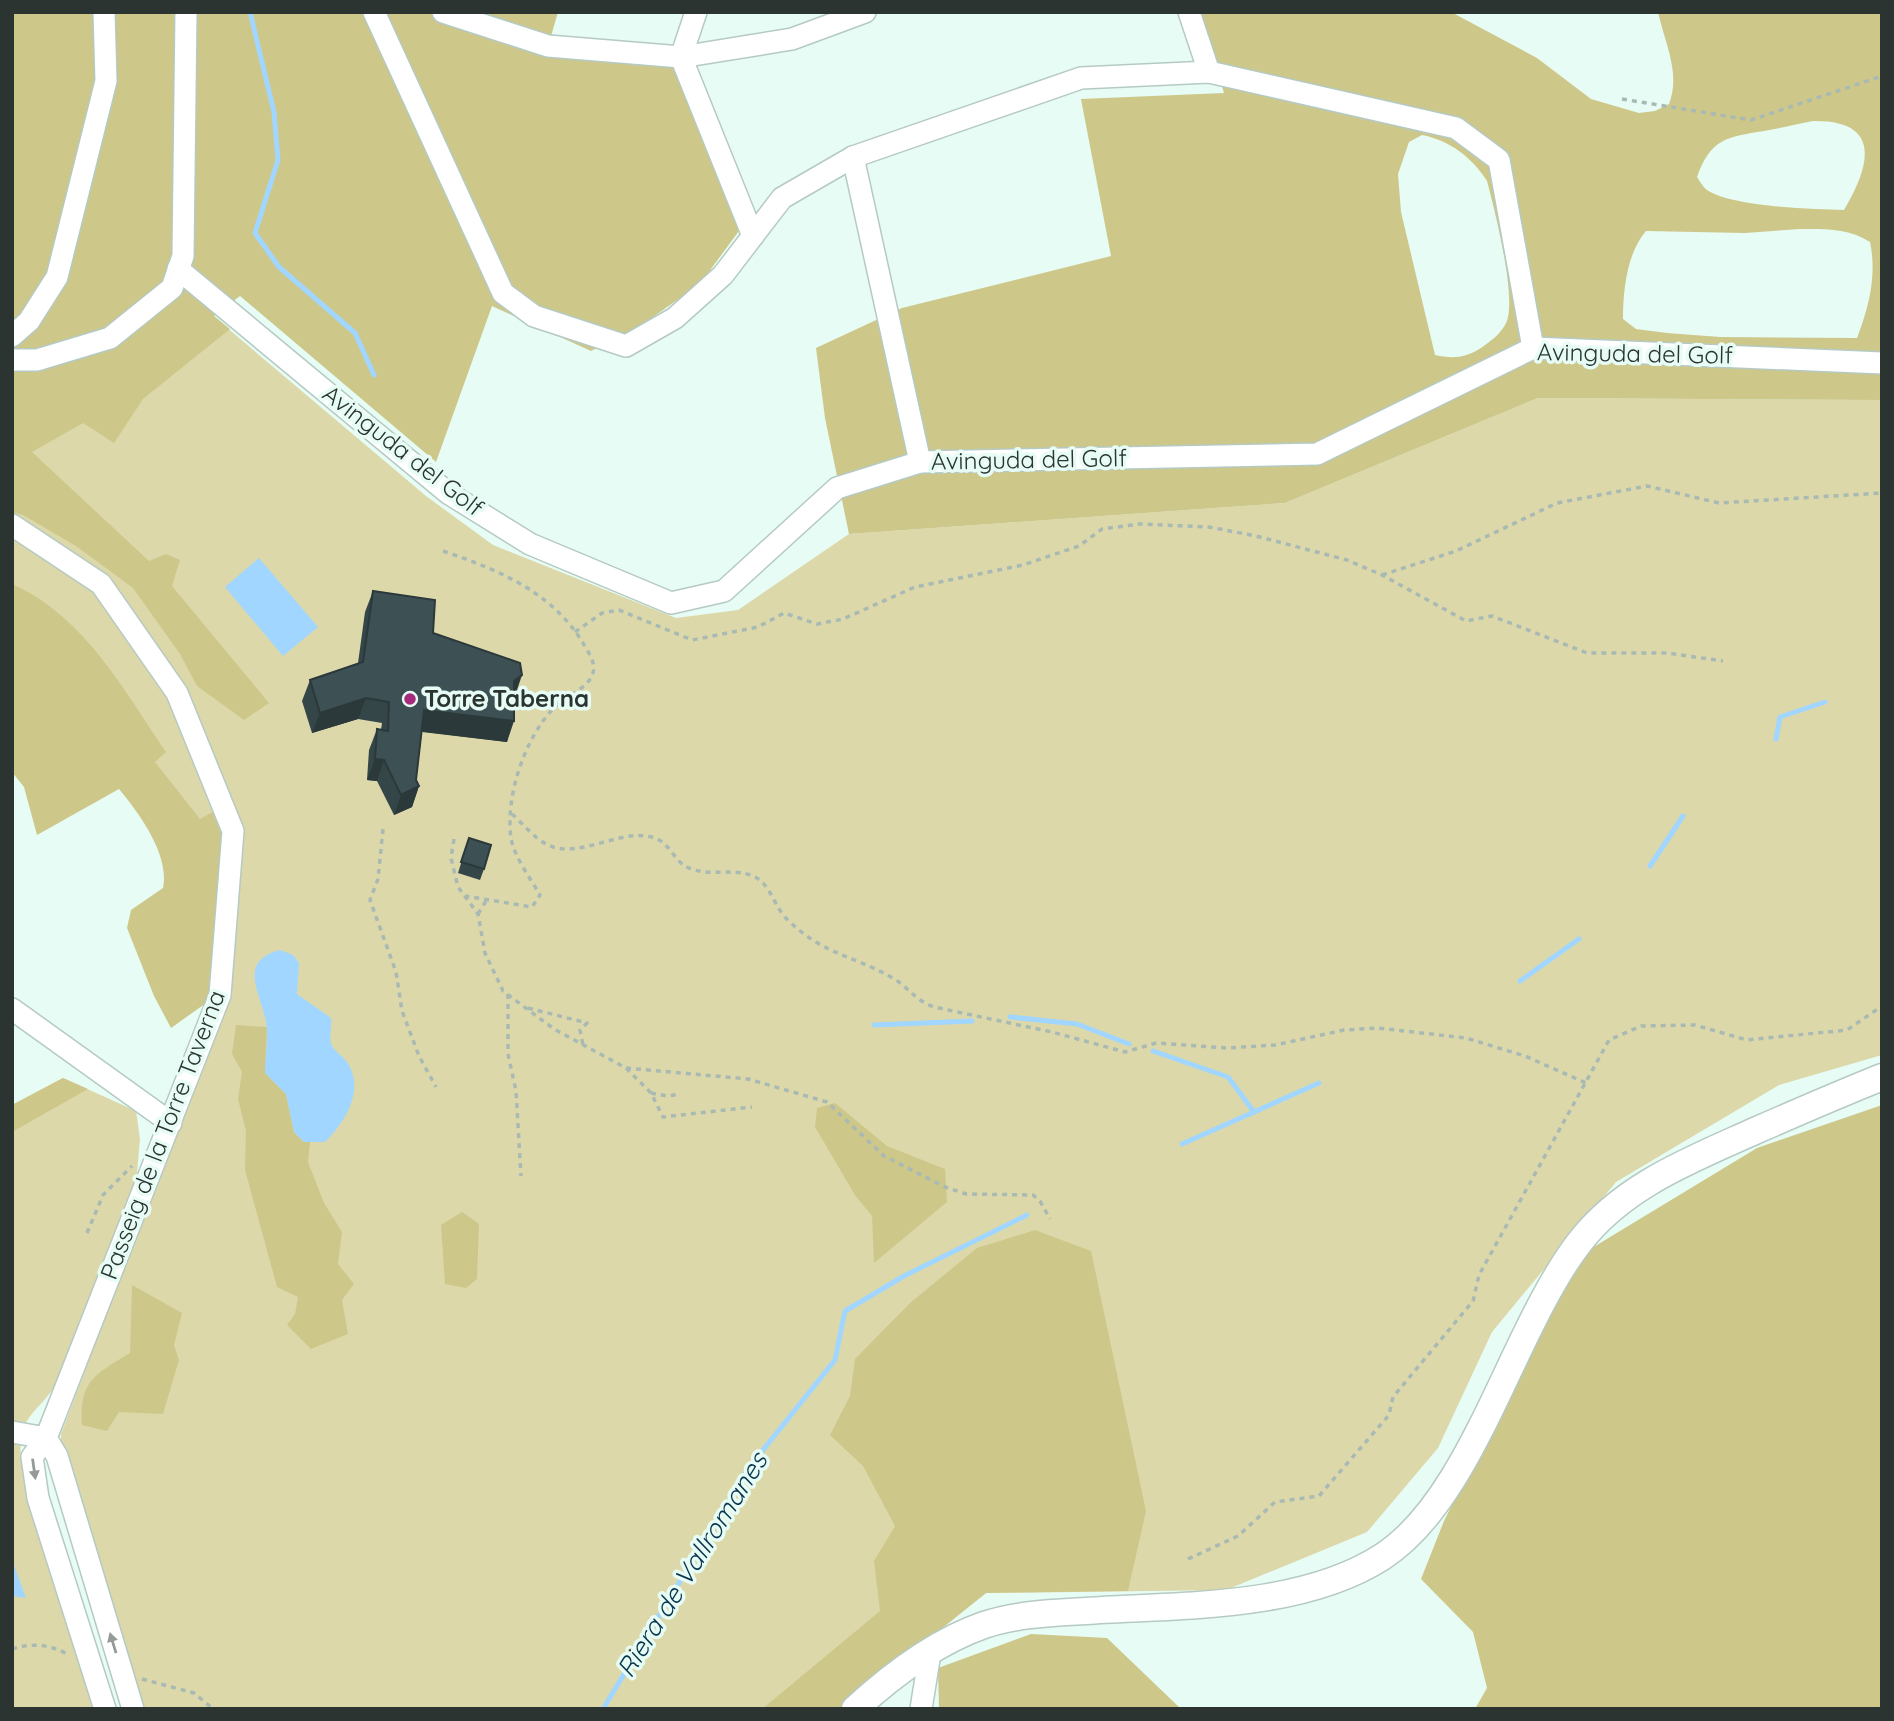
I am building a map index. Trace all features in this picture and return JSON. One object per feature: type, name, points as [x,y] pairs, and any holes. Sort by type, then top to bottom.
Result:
[{"type":"main road","points":[[855,1709],[891,1676],[956,1637],[986,1625],[1022,1617],[1260,1597],[1316,1586],[1381,1558],[1429,1514],[1457,1471],[1529,1323],[1580,1240],[1599,1221],[1649,1181],[1882,1077]]},
{"type":"main road","points":[[876,1709],[930,1653]]},
{"type":"street","points":[[12,336],[29,321],[57,278],[106,81],[104,12]]},
{"type":"street","points":[[12,360],[37,360],[110,338],[172,288],[183,256],[186,12]]},
{"type":"street","points":[[374,12],[503,293],[534,316],[626,346],[676,318],[723,275],[782,198],[853,157],[1081,78],[1209,72],[1456,128],[1499,160],[1533,348]]},
{"type":"street","points":[[443,12],[548,46],[681,57],[792,39],[864,12]]},
{"type":"street","points":[[696,12],[681,57],[752,236]]},
{"type":"street","points":[[1189,12],[1209,72]]},
{"type":"street","points":[[853,157],[920,462]]},
{"type":"street","name":"Avinguda del Golf","points":[[178,269],[448,493],[530,544],[671,603],[724,591],[837,488],[920,462],[1317,454],[1533,348],[1882,363]]},
{"type":"street","name":"Passeig de la Torre Taverna","points":[[12,525],[101,583],[177,693],[233,831],[220,995],[46,1438],[32,1457],[38,1498],[106,1709]]},
{"type":"street","points":[[12,1009],[171,1123]]},
{"type":"street","points":[[12,1432],[46,1438],[57,1457],[132,1709]]},
{"type":"street","points":[[921,1709],[930,1653]]},
{"type":"path","points":[[1622,99],[1751,120],[1882,76]]},
{"type":"path","points":[[1382,575],[1456,551],[1557,503],[1647,486],[1719,503],[1882,493]]},
{"type":"path","points":[[575,632],[602,613],[619,610],[692,640],[758,627],[784,613],[817,624],[843,619],[915,587],[1034,561],[1079,546],[1102,529],[1140,524],[1209,527],[1256,536],[1347,560],[1382,575],[1466,621],[1492,616],[1587,653],[1667,653],[1723,661]]},
{"type":"path","points":[[443,551],[496,569],[526,585],[550,604],[575,632],[592,659],[593,673],[587,682],[553,709],[540,725],[523,761],[512,814],[511,839],[540,895],[532,907],[465,896]]},
{"type":"path","points":[[512,814],[546,845],[557,848],[577,849],[644,836],[659,840],[686,867],[717,874],[745,873],[761,881],[785,919],[814,944],[893,977],[919,1002],[934,1007],[1052,1032],[1125,1052],[1156,1043],[1227,1048],[1275,1045],[1344,1030],[1378,1028],[1466,1038],[1513,1052],[1586,1083]]},
{"type":"path","points":[[383,829],[379,879],[370,900],[396,972],[402,1011],[419,1056],[436,1087]]},
{"type":"path","points":[[454,839],[451,858],[458,887],[478,914],[485,953],[503,990],[583,1047],[626,1068],[651,1093],[663,1116],[670,1118],[711,1109],[752,1107]]},
{"type":"path","points":[[478,914],[486,901]]},
{"type":"path","points":[[508,994],[508,1055],[516,1091],[521,1176]]},
{"type":"path","points":[[1188,1559],[1238,1536],[1275,1502],[1319,1496],[1389,1415],[1393,1397],[1473,1301],[1479,1275],[1609,1040],[1641,1026],[1695,1025],[1747,1040],[1847,1031],[1882,1006]]},
{"type":"path","points":[[526,1007],[587,1023],[580,1030],[583,1047]]},
{"type":"path","points":[[626,1068],[748,1079],[827,1102],[884,1156],[945,1187],[966,1194],[1033,1195],[1050,1219]]},
{"type":"path","points":[[651,1093],[667,1096],[680,1094]]},
{"type":"path","points":[[87,1233],[103,1195],[129,1166],[152,1171]]},
{"type":"path","points":[[12,1649],[27,1645],[52,1647],[67,1653],[73,1662]]},
{"type":"path","points":[[125,1684],[144,1679],[194,1693],[214,1709]]},
{"type":"shaded area","points":[[12,12],[558,12],[545,57],[677,65],[744,224],[700,284],[640,326],[591,351],[492,306],[436,462],[240,296],[214,316],[230,329],[143,399],[114,443],[83,423],[32,452],[149,561],[166,554],[180,560],[172,586],[269,703],[244,720],[197,686],[180,654],[133,588],[76,546],[23,515],[12,512]]},
{"type":"shaded area","points":[[1200,12],[1451,12],[1537,58],[1591,99],[1639,113],[1655,111],[1669,104],[1672,92],[1671,58],[1658,12],[1882,12],[1882,400],[1538,398],[1285,503],[849,534],[825,418],[816,348],[902,308],[1111,256],[1081,99],[1224,93]],"holes":[[[1813,121],[1851,128],[1860,137],[1865,149],[1860,177],[1844,210],[1773,206],[1735,200],[1707,190],[1697,177],[1708,154],[1730,138]],[[1422,135],[1442,141],[1459,151],[1487,181],[1491,195],[1507,273],[1507,321],[1492,340],[1464,356],[1435,355],[1401,212],[1398,174],[1409,142]],[[1828,229],[1853,234],[1870,242],[1873,267],[1871,291],[1857,338],[1720,337],[1667,333],[1636,329],[1623,319],[1625,284],[1630,261],[1646,231],[1745,233]]]},
{"type":"shaded area","points":[[213,316],[426,496],[493,545],[676,618],[738,610],[849,534],[1285,503],[1538,398],[1882,400],[1882,1055],[1779,1085],[1616,1182],[1492,1332],[1438,1448],[1367,1532],[1226,1590],[986,1593],[841,1709],[138,1709],[61,1457],[61,1434],[148,1205],[205,1008],[221,860],[12,632],[12,467]]},
{"type":"shaded area","points":[[12,584],[61,615],[81,635],[118,680],[166,752],[155,762],[200,819],[216,810],[230,832],[216,996],[171,1028],[154,996],[127,928],[131,910],[163,888],[162,862],[144,822],[119,789],[37,835],[24,787],[12,772]]},
{"type":"shaded area","points":[[236,1025],[267,1027],[265,1073],[286,1094],[294,1132],[304,1142],[310,1142],[308,1162],[324,1203],[342,1232],[338,1264],[354,1284],[342,1300],[348,1334],[311,1349],[287,1325],[295,1314],[298,1297],[277,1287],[245,1170],[246,1131],[238,1099],[242,1072],[232,1054]]},
{"type":"shaded area","points":[[63,1078],[136,1111],[140,1139],[136,1184],[64,1373],[29,1418],[21,1440],[24,1476],[99,1709],[12,1709],[12,1105]]},
{"type":"shaded area","points":[[63,1078],[88,1089],[12,1132],[12,1105]]},
{"type":"shaded area","points":[[835,1103],[887,1146],[945,1169],[947,1202],[874,1263],[872,1216],[855,1195],[815,1127],[817,1108]]},
{"type":"shaded area","points":[[1882,1105],[1882,1709],[1475,1709],[1487,1688],[1473,1632],[1421,1579],[1444,1521],[1519,1370],[1587,1251],[1757,1148]]},
{"type":"shaded area","points":[[462,1212],[479,1224],[477,1279],[466,1288],[445,1284],[441,1225]]},
{"type":"shaded area","points":[[1035,1230],[1091,1251],[1146,1511],[1128,1591],[986,1593],[841,1709],[762,1709],[880,1611],[874,1561],[895,1526],[863,1466],[830,1435],[850,1396],[855,1359],[910,1303],[977,1248]]},
{"type":"shaded area","points":[[132,1285],[182,1313],[174,1345],[179,1360],[163,1414],[119,1412],[107,1431],[82,1425],[83,1398],[92,1380],[130,1353]]},
{"type":"shaded area","points":[[1031,1634],[1107,1638],[1181,1709],[939,1709],[938,1668]]},
{"type":"water","points":[[259,558],[318,627],[283,656],[225,587]]},
{"type":"water","points":[[280,950],[293,955],[299,963],[297,994],[331,1018],[331,1044],[347,1062],[353,1076],[350,1107],[325,1142],[304,1142],[294,1132],[286,1094],[265,1073],[267,1028],[255,972],[258,963]]},
{"type":"water","points":[[12,1560],[26,1598],[12,1596]]},
{"type":"building","name":"Torre Taberna","points":[[373,591],[435,600],[433,633],[520,663],[522,675],[514,681],[514,721],[424,710],[416,780],[419,786],[401,795],[384,760],[375,759],[377,729],[388,731],[389,702],[366,698],[320,713],[310,680],[363,662]]},
{"type":"building","points":[[469,838],[491,845],[484,869],[461,862]]},
{"type":"waterway","points":[[250,12],[274,112],[278,160],[255,233],[279,267],[355,333],[374,375]]},
{"type":"waterway","name":"Riera de Vallromanes","points":[[1776,739],[1780,717],[1825,702]]},
{"type":"waterway","name":"Riera de Vallromanes","points":[[1650,866],[1683,816]]},
{"type":"waterway","name":"Riera de Vallromanes","points":[[1520,981],[1579,939]]},
{"type":"waterway","points":[[1010,1017],[1077,1024],[1129,1044]]},
{"type":"waterway","points":[[874,1025],[972,1021]]},
{"type":"waterway","points":[[1153,1051],[1228,1077],[1254,1112]]},
{"type":"waterway","name":"Riera de Vallromanes","points":[[1182,1144],[1319,1083]]},
{"type":"waterway","name":"Riera de Vallromanes","points":[[603,1709],[747,1470],[835,1360],[845,1311],[904,1276],[1027,1215]]},
{"type":"place","name":"Torre Taberna","points":[[410,699]]}]
